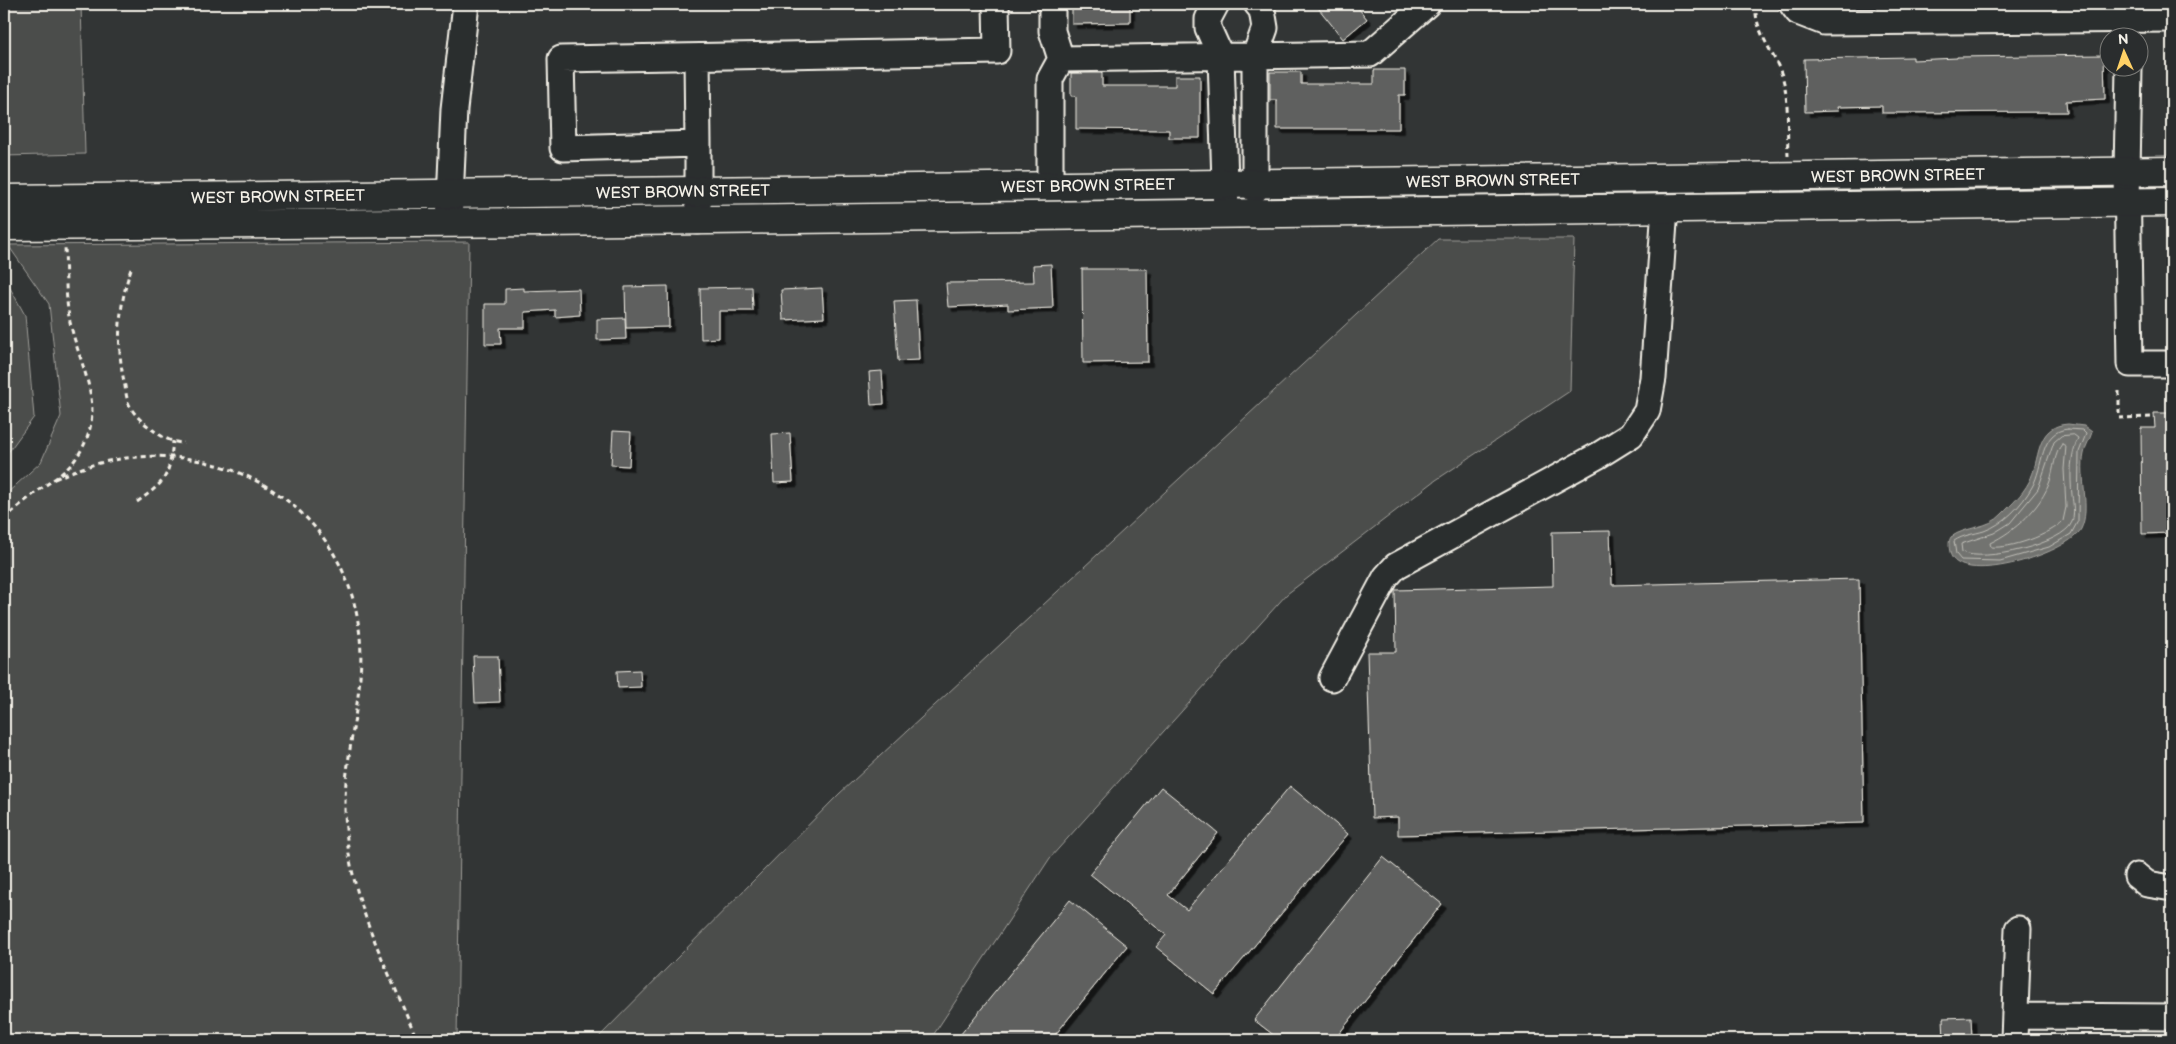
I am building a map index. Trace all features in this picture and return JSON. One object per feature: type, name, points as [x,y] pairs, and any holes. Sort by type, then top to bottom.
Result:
[{"type":"main road","name":"WEST BROWN STREET","points":[[1255,187],[1666,178],[2172,171]]},
{"type":"main road","points":[[1665,208],[1666,178]]},
{"type":"main road","name":"WEST BROWN STREET","points":[[4,198],[1050,186],[1225,200],[1665,208],[2172,202]]},
{"type":"main road","points":[[936,218],[937,187]]},
{"type":"main road","points":[[1225,200],[1253,201],[1255,187]]},
{"type":"main road","name":"WEST BROWN STREET","points":[[4,226],[698,221],[1136,215],[1160,204],[1225,200]]},
{"type":"street","points":[[450,223],[454,109],[466,4]]},
{"type":"street","points":[[698,144],[563,148],[561,59],[997,50],[996,4]]},
{"type":"street","points":[[1050,186],[1050,79],[1061,60],[1052,31],[1052,4]]},
{"type":"street","points":[[1216,4],[1208,19],[1208,28],[1221,57],[1225,200]]},
{"type":"street","points":[[1255,187],[1255,56],[1265,28],[1262,10],[1257,4]]},
{"type":"street","points":[[1061,60],[1370,54],[1427,4]]},
{"type":"street","points":[[1792,4],[1798,12],[1824,22],[2172,19]]},
{"type":"street","points":[[697,57],[698,221]]},
{"type":"street","points":[[2129,78],[2127,171],[2130,364],[2172,364]]},
{"type":"street","points":[[165,224],[167,209],[213,209],[240,196]]},
{"type":"street","points":[[1332,678],[1386,578],[1396,566],[1599,455],[1631,435],[1647,411],[1652,378],[1665,208]]},
{"type":"street","points":[[2137,876],[2147,884],[2172,888]]},
{"type":"street","points":[[2018,930],[2015,1028],[2172,1017]]},
{"type":"path","points":[[1756,4],[1755,12],[1758,23],[1784,82],[1788,162]]},
{"type":"path","points":[[4,519],[55,479],[74,461],[90,425],[92,410],[88,380],[69,319],[65,243]]},
{"type":"path","points":[[131,269],[123,300],[120,333],[121,366],[128,400],[131,409],[138,418],[161,436],[184,443]]},
{"type":"path","points":[[2119,391],[2119,418],[2154,417]]},
{"type":"path","points":[[137,502],[159,486],[168,474],[173,441]]},
{"type":"path","points":[[55,479],[81,467],[137,456],[171,456],[202,460],[226,466],[272,490],[305,517],[321,534],[334,554],[344,576],[356,614],[361,646],[360,685],[346,788],[346,821],[350,862],[367,922],[417,1040]]},
{"type":"shaded area","points":[[4,4],[81,4],[85,154],[4,156]]},
{"type":"shaded area","points":[[1438,239],[1574,239],[1570,391],[1436,480],[1287,594],[1050,858],[930,1040],[596,1040],[839,794]]},
{"type":"shaded area","points":[[469,242],[457,1040],[4,1040],[4,496],[41,462],[61,416],[49,304],[8,245]]},
{"type":"shaded area","points":[[4,277],[25,315],[34,417],[4,458]]},
{"type":"water","points":[[2068,424],[2084,426],[2092,432],[2083,463],[2085,512],[2081,529],[2072,539],[2056,548],[2035,557],[2013,563],[1991,567],[1971,567],[1957,562],[1950,552],[1949,543],[1951,537],[1957,533],[1997,519],[2020,495],[2029,482],[2044,437],[2057,426]]},
{"type":"building","points":[[1072,4],[1130,4],[1130,23],[1072,24]]},
{"type":"building","points":[[1315,4],[1355,4],[1367,19],[1343,39]]},
{"type":"building","points":[[2098,55],[2098,78],[2105,78],[2105,99],[2066,101],[2067,112],[1882,113],[1882,106],[1837,107],[1838,111],[1805,112],[1804,59],[1913,57],[1913,60],[1957,57]]},
{"type":"building","points":[[1374,70],[1405,70],[1405,95],[1399,95],[1399,129],[1277,129],[1277,100],[1270,100],[1270,72],[1301,72],[1301,84],[1374,84]]},
{"type":"building","points":[[1071,73],[1102,73],[1102,86],[1175,86],[1175,76],[1200,76],[1200,138],[1169,138],[1169,130],[1076,129],[1076,96],[1071,96]]},
{"type":"building","points":[[1051,264],[1053,308],[1008,310],[1008,304],[948,307],[946,283],[1034,282],[1033,265]]},
{"type":"building","points":[[1082,269],[1147,269],[1148,362],[1083,363]]},
{"type":"building","points":[[668,286],[669,327],[626,328],[625,287]]},
{"type":"building","points":[[752,287],[753,311],[719,311],[719,338],[701,339],[700,288]]},
{"type":"building","points":[[524,288],[524,291],[579,289],[580,315],[555,317],[555,310],[525,312],[525,328],[500,328],[501,344],[485,344],[485,304],[505,304],[505,289]]},
{"type":"building","points":[[822,288],[824,318],[783,320],[781,290]]},
{"type":"building","points":[[916,300],[919,360],[898,361],[894,301]]},
{"type":"building","points":[[625,318],[626,339],[597,340],[597,319]]},
{"type":"building","points":[[882,371],[884,404],[871,405],[869,372]]},
{"type":"building","points":[[2154,413],[2172,413],[2172,533],[2142,534],[2141,428],[2155,428]]},
{"type":"building","points":[[613,431],[631,432],[629,466],[611,465]]},
{"type":"building","points":[[790,433],[793,482],[774,483],[772,434]]},
{"type":"building","points":[[1610,531],[1612,585],[1859,579],[1864,823],[1398,835],[1398,817],[1372,818],[1367,652],[1396,652],[1395,590],[1553,586],[1552,532]]},
{"type":"building","points":[[473,656],[498,656],[500,702],[475,703]]},
{"type":"building","points":[[640,670],[641,687],[618,688],[617,671]]},
{"type":"building","points":[[1290,786],[1348,834],[1214,994],[1156,947],[1166,935],[1090,874],[1161,787],[1218,833],[1168,895],[1187,910]]},
{"type":"building","points":[[1383,857],[1442,904],[1334,1040],[1280,1040],[1254,1020]]},
{"type":"building","points":[[1070,900],[1127,946],[1051,1040],[956,1040]]},
{"type":"building","points":[[1971,1017],[1972,1040],[1944,1040],[1943,1018]]}]
